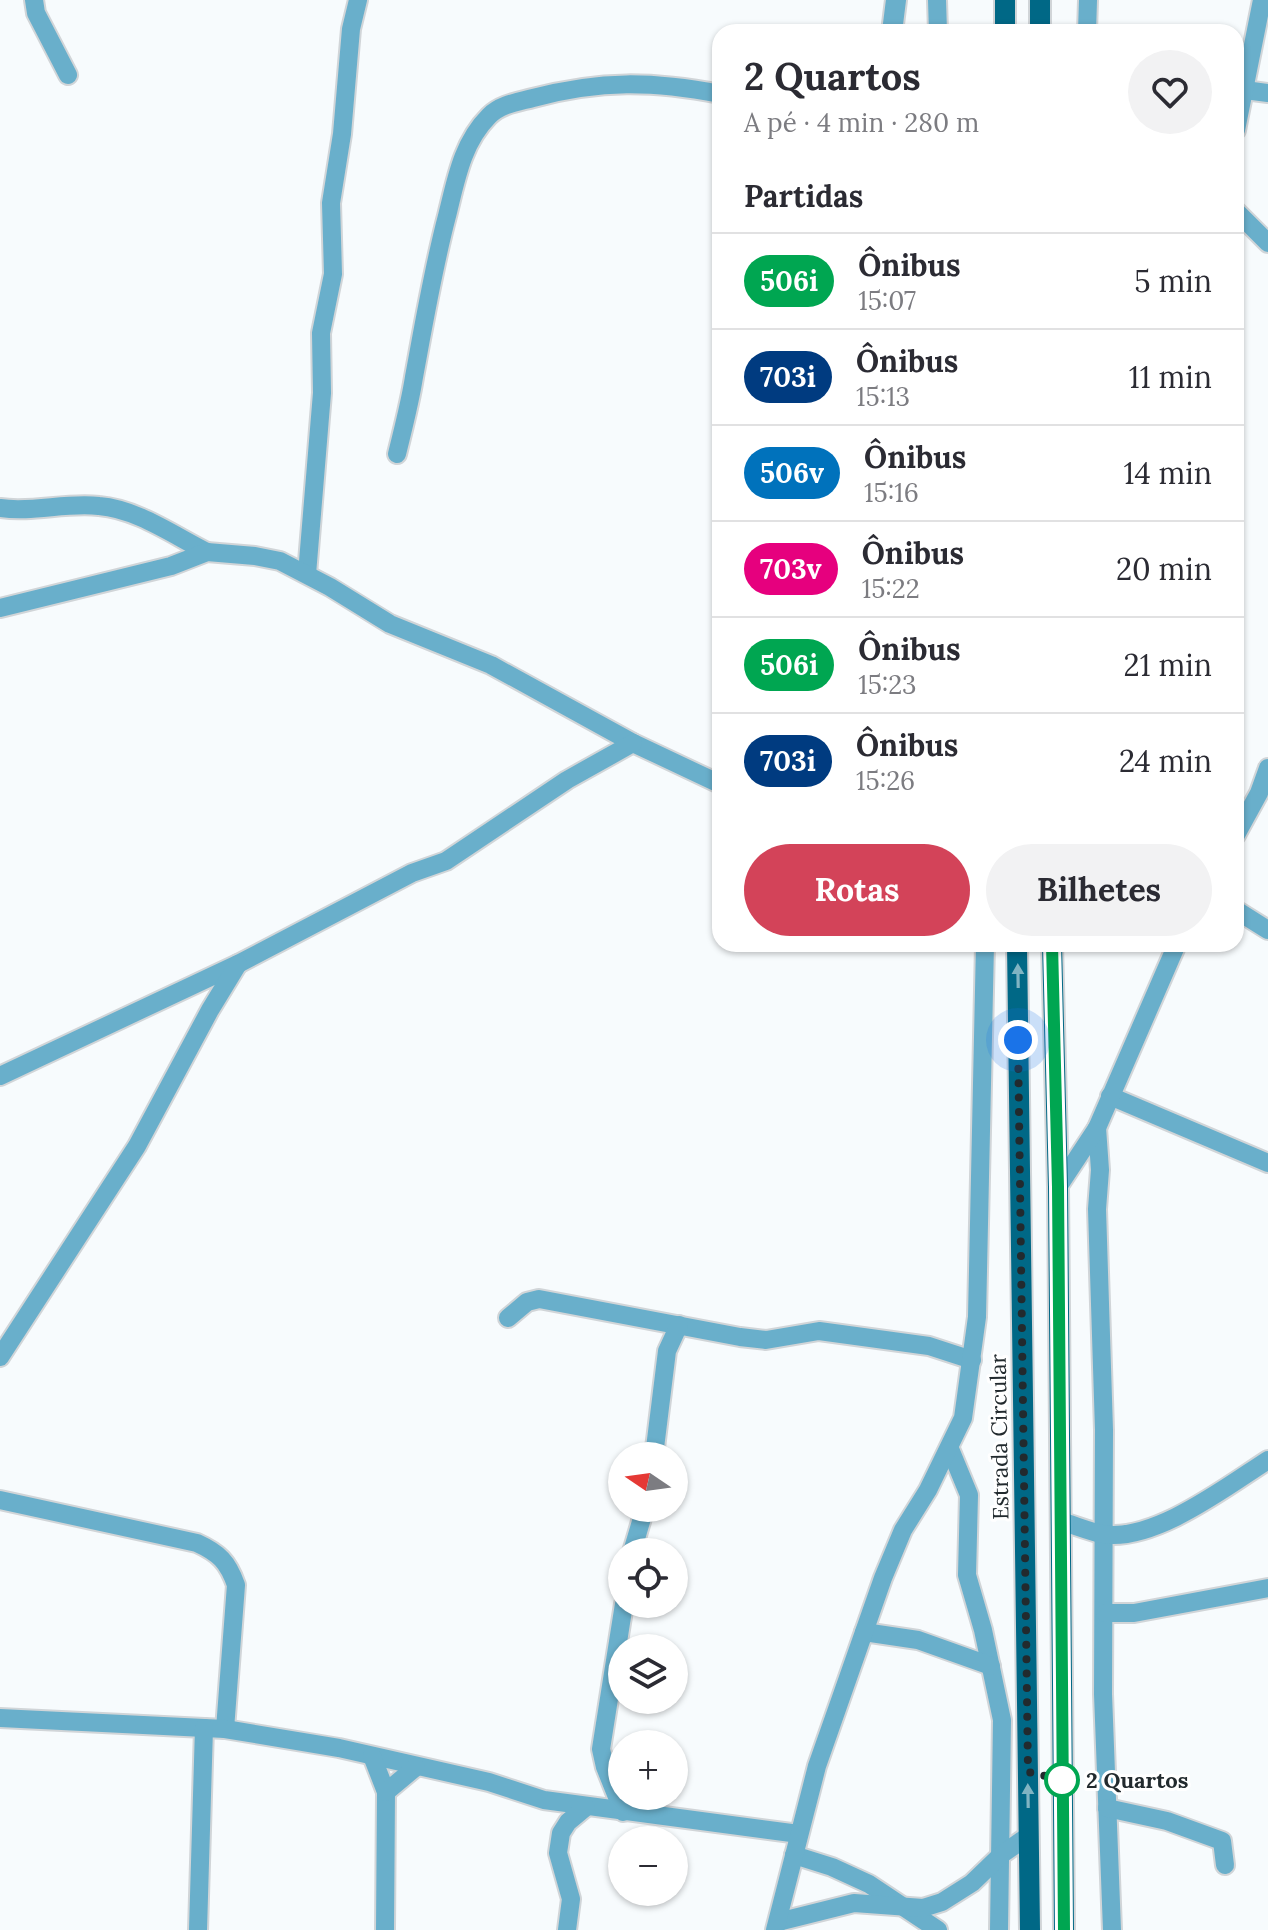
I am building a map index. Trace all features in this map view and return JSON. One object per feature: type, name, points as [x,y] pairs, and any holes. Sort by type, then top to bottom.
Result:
[{"type":"main road","points":[[1005,0],[1005,24]]},
{"type":"main road","points":[[1040,0],[1040,24]]},
{"type":"main road","name":"Estrada Circular","points":[[1017,952],[1030,1930]]},
{"type":"main road","points":[[1052,952],[1058,1187],[1064,1930]]},
{"type":"street","points":[[34,0],[36,13],[68,75]]},
{"type":"street","points":[[307,574],[322,393],[321,333],[333,274],[331,203],[342,134],[351,29],[358,0]]},
{"type":"street","points":[[893,24],[896,0]]},
{"type":"street","points":[[937,0],[938,24]]},
{"type":"street","points":[[1087,24],[1088,0]]},
{"type":"street","points":[[1244,94],[1262,0]]},
{"type":"street","points":[[397,454],[414,382],[429,286],[463,154],[491,113],[507,104],[557,91],[616,83],[672,85],[712,92]]},
{"type":"street","points":[[1245,90],[1268,93]]},
{"type":"street","points":[[1244,219],[1268,243]]},
{"type":"street","points":[[0,508],[18,511],[76,505],[101,506],[129,512],[207,552],[280,561],[390,624],[491,665],[633,743],[712,780]]},
{"type":"street","points":[[0,608],[171,566],[207,552]]},
{"type":"street","points":[[0,1076],[238,964],[412,873],[446,861],[567,780],[633,743]]},
{"type":"street","points":[[1244,820],[1268,768]]},
{"type":"street","points":[[1244,915],[1268,930]]},
{"type":"street","points":[[776,1926],[817,1766],[864,1632],[903,1530],[950,1449],[963,1418],[977,1317],[985,952]]},
{"type":"street","points":[[1058,1187],[1097,1128],[1173,952]]},
{"type":"street","points":[[0,1357],[137,1146],[238,964]]},
{"type":"street","points":[[1110,1096],[1268,1163]]},
{"type":"street","points":[[1097,1128],[1104,1430],[1103,1694],[1112,1930]]},
{"type":"street","points":[[508,1318],[527,1302],[539,1299],[766,1340],[819,1331],[929,1346],[972,1360]]},
{"type":"street","points":[[656,1442],[667,1351],[679,1325]]},
{"type":"street","points":[[950,1449],[969,1495],[967,1575],[1002,1720],[999,1930]]},
{"type":"street","points":[[1060,1521],[1103,1534],[1130,1534],[1155,1526],[1206,1499],[1268,1460]]},
{"type":"street","points":[[0,1500],[197,1543],[218,1553],[229,1565],[236,1585],[225,1729]]},
{"type":"street","points":[[1105,1613],[1134,1613],[1268,1588]]},
{"type":"street","points":[[622,1618],[601,1749],[623,1812]]},
{"type":"street","points":[[864,1632],[918,1640],[991,1666]]},
{"type":"street","points":[[0,1718],[225,1729],[372,1756],[489,1782],[544,1800],[799,1834]]},
{"type":"street","points":[[198,1930],[204,1728]]},
{"type":"street","points":[[372,1756],[386,1792],[385,1930]]},
{"type":"street","points":[[386,1792],[416,1767]]},
{"type":"street","points":[[567,1930],[571,1899],[558,1853],[561,1833],[568,1822],[586,1807]]},
{"type":"street","points":[[1107,1808],[1167,1821],[1222,1841],[1225,1865]]},
{"type":"street","points":[[776,1926],[854,1903],[923,1908],[942,1902],[972,1883],[1001,1855],[1028,1836]]},
{"type":"street","points":[[794,1855],[850,1875],[938,1930]]},
{"type":"bus line","name":"506i","points":[[1052,952],[1058,1187],[1064,1930]]},
{"type":"place","name":"2 Quartos","points":[[1062,1780]]},
{"type":"route","points":[[1018,1040],[1028,1772],[1062,1780]]}]
